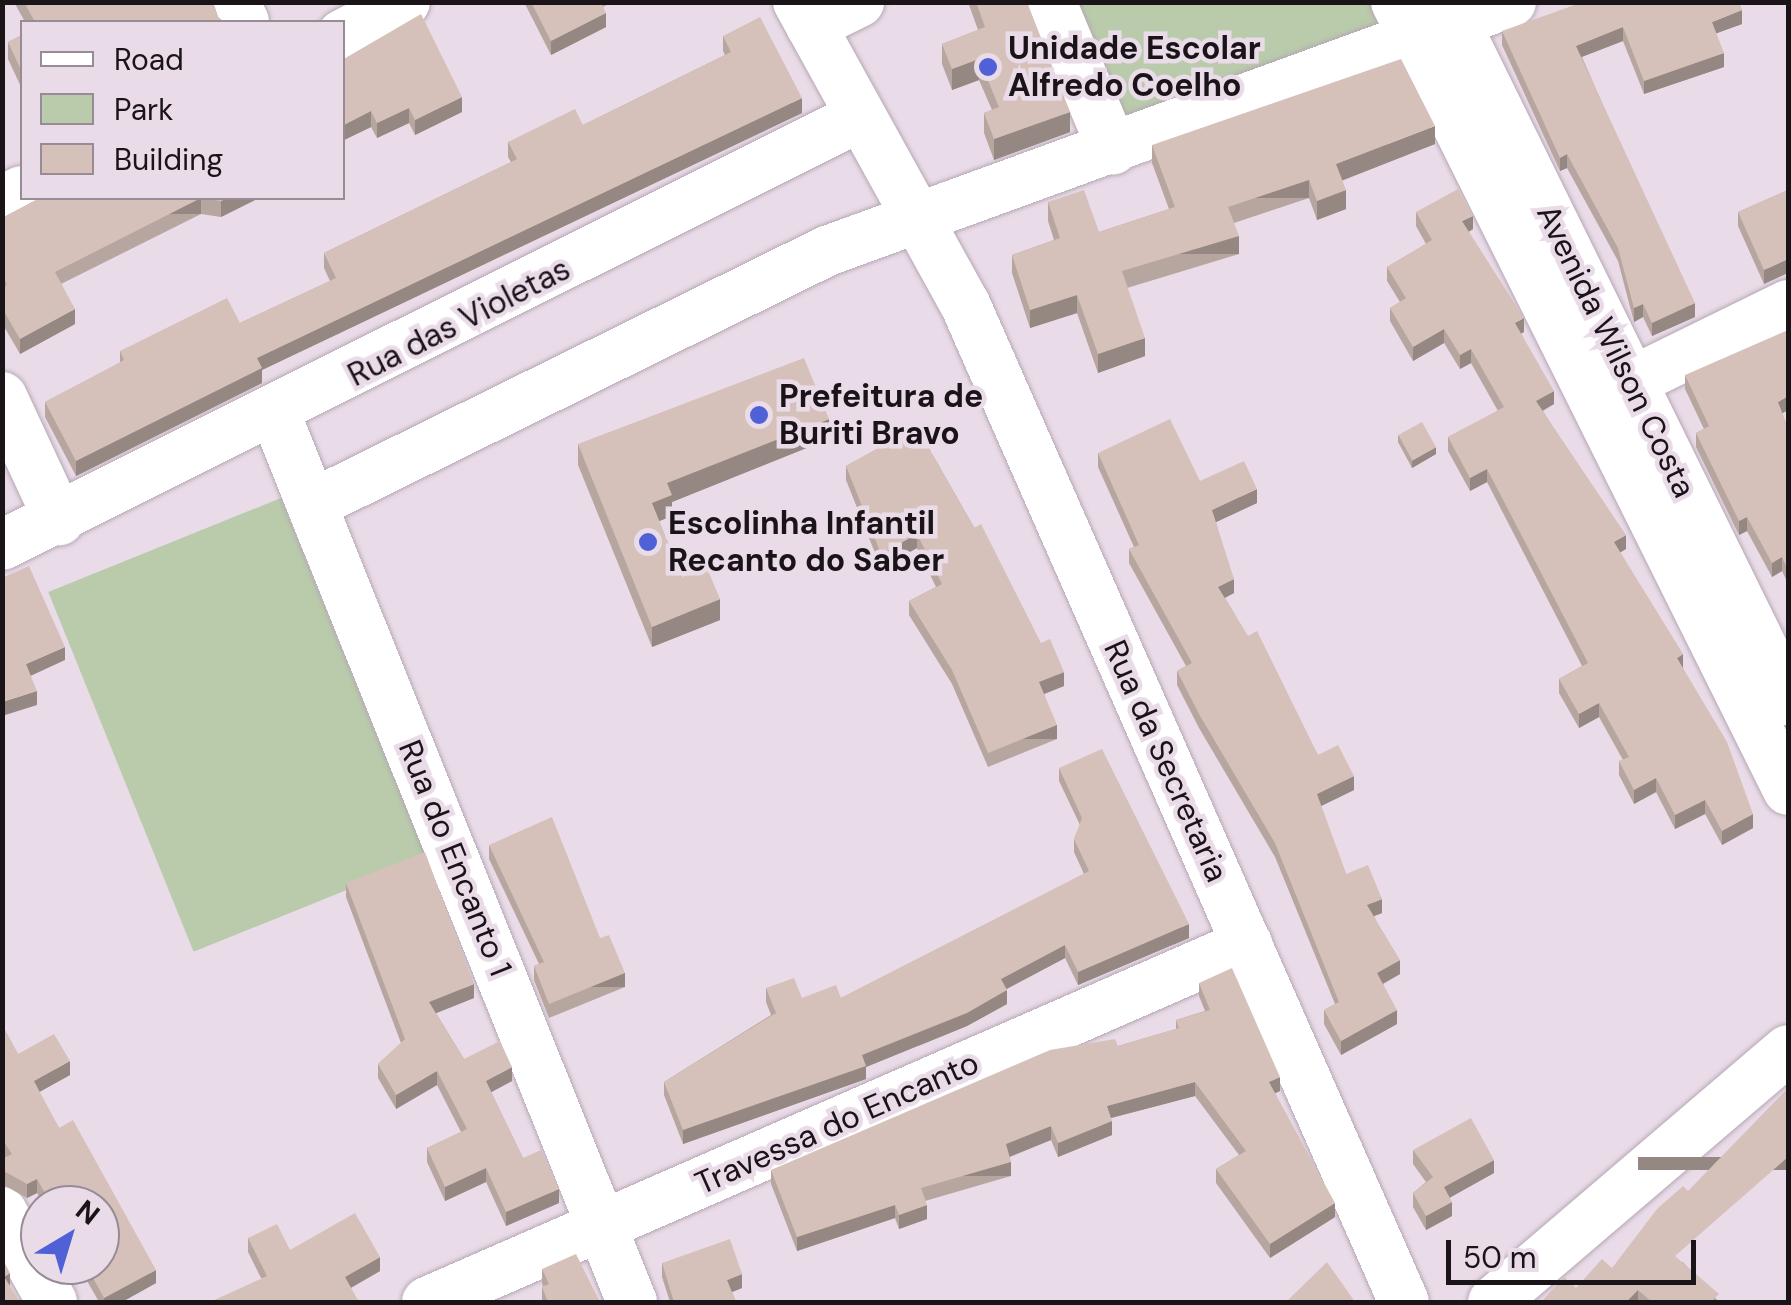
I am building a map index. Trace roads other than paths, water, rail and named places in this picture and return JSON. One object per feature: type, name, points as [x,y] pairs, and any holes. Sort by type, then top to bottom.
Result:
[{"type":"street","points":[[345,33],[405,2]]},
{"type":"street","points":[[804,14],[860,2]]},
{"type":"street","points":[[1051,2],[1113,150]]},
{"type":"street","points":[[315,503],[827,251],[924,222],[1113,150],[1427,16],[1511,2]]},
{"type":"street","name":"Rua da Secretaria","points":[[804,14],[858,118],[924,222],[1404,1302]]},
{"type":"street","points":[[1427,16],[1788,790]]},
{"type":"street","name":"Avenida Wilson Costa","points":[[1427,16],[1632,382],[1788,700]]},
{"type":"street","name":"Rua das Violetas","points":[[2,545],[276,416],[858,118]]},
{"type":"street","points":[[1632,382],[1788,305]]},
{"type":"street","points":[[2,397],[59,520]]},
{"type":"street","name":"Rua do Encanto 1","points":[[276,416],[315,503],[632,1302]]},
{"type":"street","name":"Travessa do Encanto","points":[[427,1302],[1246,944]]},
{"type":"street","points":[[1492,1302],[1788,1050]]},
{"type":"street","points":[[2,1212],[52,1302]]},
{"type":"place","name":"Unidade Escolar Alfredo Coelho","points":[[988,67]]},
{"type":"place","name":"Prefeitura de Buriti Bravo","points":[[759,415]]},
{"type":"place","name":"Escolinha Infantil Recanto do Saber","points":[[648,542]]}]
